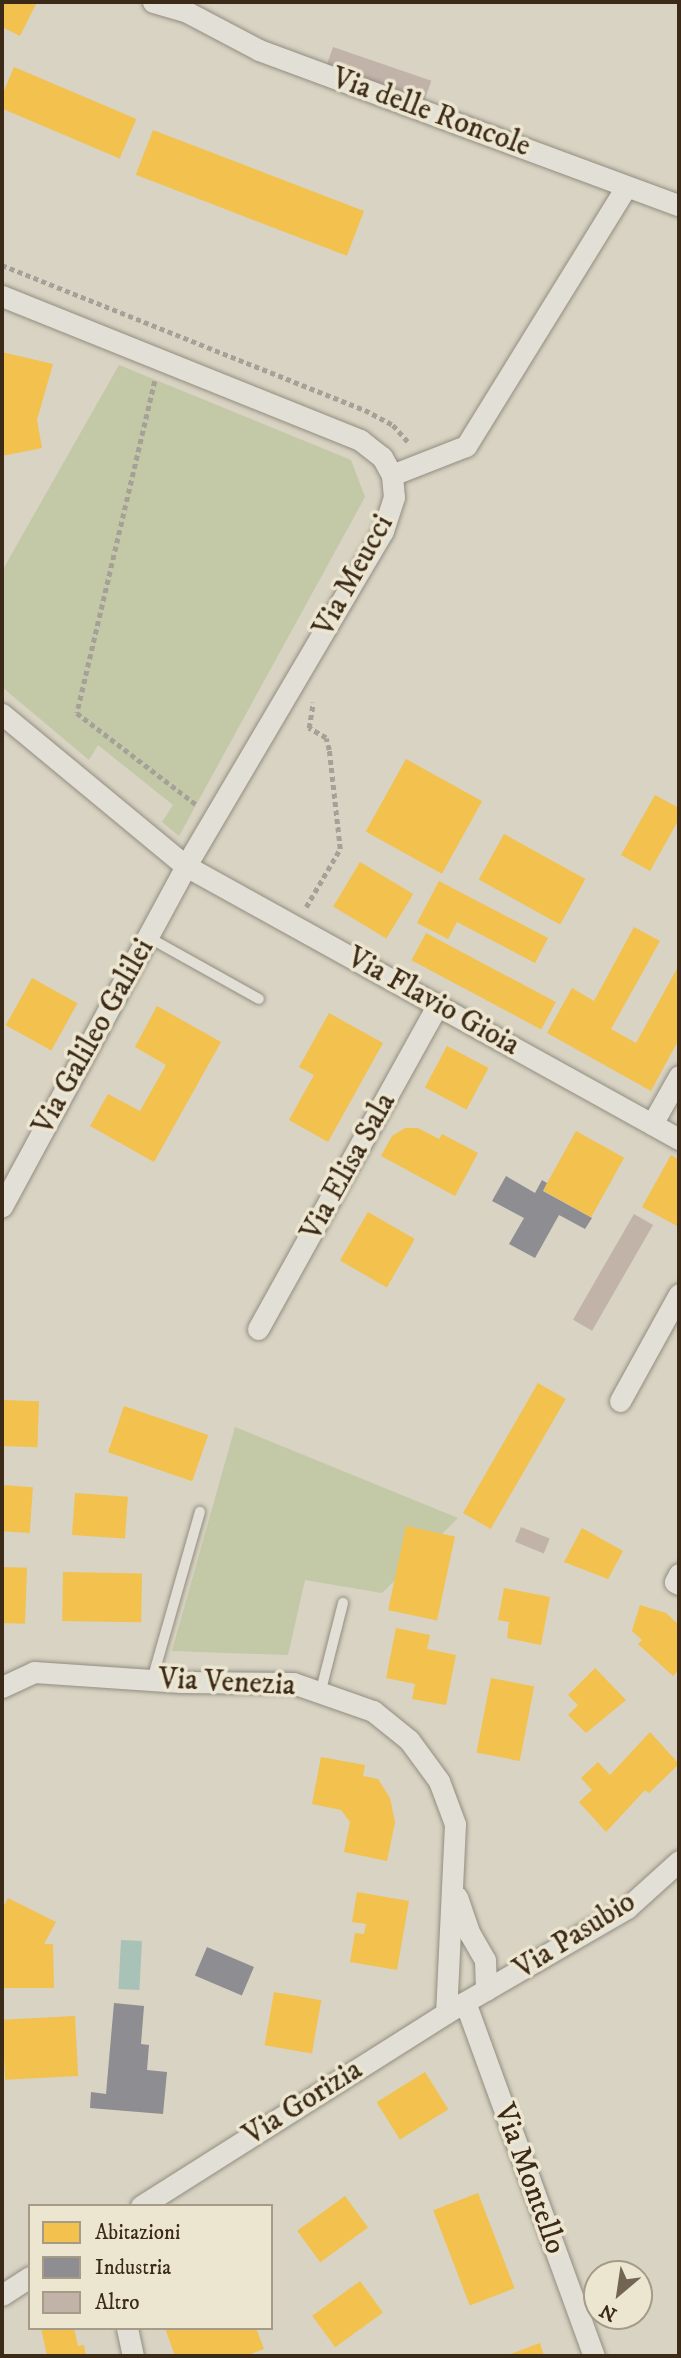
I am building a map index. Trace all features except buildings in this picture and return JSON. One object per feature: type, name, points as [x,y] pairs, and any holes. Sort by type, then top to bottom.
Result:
[{"type":"street","name":"Via delle Roncole","points":[[153,2],[193,7],[259,50],[446,116],[679,205]]},
{"type":"street","points":[[393,475],[466,446],[626,187]]},
{"type":"street","name":"Via Meucci","points":[[2,296],[360,440],[382,457],[393,475],[394,497],[383,531],[186,866]]},
{"type":"street","name":"Via Flavio Gioia","points":[[2,714],[186,866],[679,1139]]},
{"type":"street","name":"Via Galileo Galilei","points":[[2,1206],[186,866]]},
{"type":"street","name":"Via Elisa Sala","points":[[258,1329],[438,1004]]},
{"type":"street","points":[[652,1124],[679,1076]]},
{"type":"street","points":[[620,1401],[679,1294]]},
{"type":"street","points":[[679,1574],[675,1582],[679,1584]]},
{"type":"street","name":"Via Venezia","points":[[2,1687],[34,1672],[152,1680],[293,1683],[321,1690],[373,1711],[409,1740],[439,1781],[455,1824],[446,2012]]},
{"type":"street","name":"Via Pasubio","points":[[465,2002],[627,1908],[679,1861]]},
{"type":"street","name":"Via Venezia","points":[[453,1885],[470,1934],[485,1960],[486,1990]]},
{"type":"street","name":"Via Gorizia","points":[[144,2204],[465,2002]]},
{"type":"street","name":"Via Montello","points":[[465,2002],[594,2356]]},
{"type":"street","points":[[2,2295],[28,2278]]},
{"type":"street","points":[[127,2330],[133,2356]]},
{"type":"lane","points":[[148,937],[259,999]]},
{"type":"lane","points":[[152,1680],[200,1512]]},
{"type":"lane","points":[[321,1690],[343,1603]]},
{"type":"path","points":[[2,265],[365,410],[407,438],[417,466]]},
{"type":"path","points":[[156,376],[78,713],[215,818]]},
{"type":"path","points":[[295,926],[340,849],[330,750],[326,738],[309,728],[318,692]]},
{"type":"green space","points":[[119,365],[351,460],[365,497],[179,836],[162,822],[173,805],[98,745],[89,760],[2,687],[2,571]]},
{"type":"green space","points":[[235,1427],[458,1518],[382,1593],[305,1580],[288,1655],[172,1651]]},
{"type":"shaded area","points":[[121,1940],[142,1941],[139,1990],[118,1989]]}]
